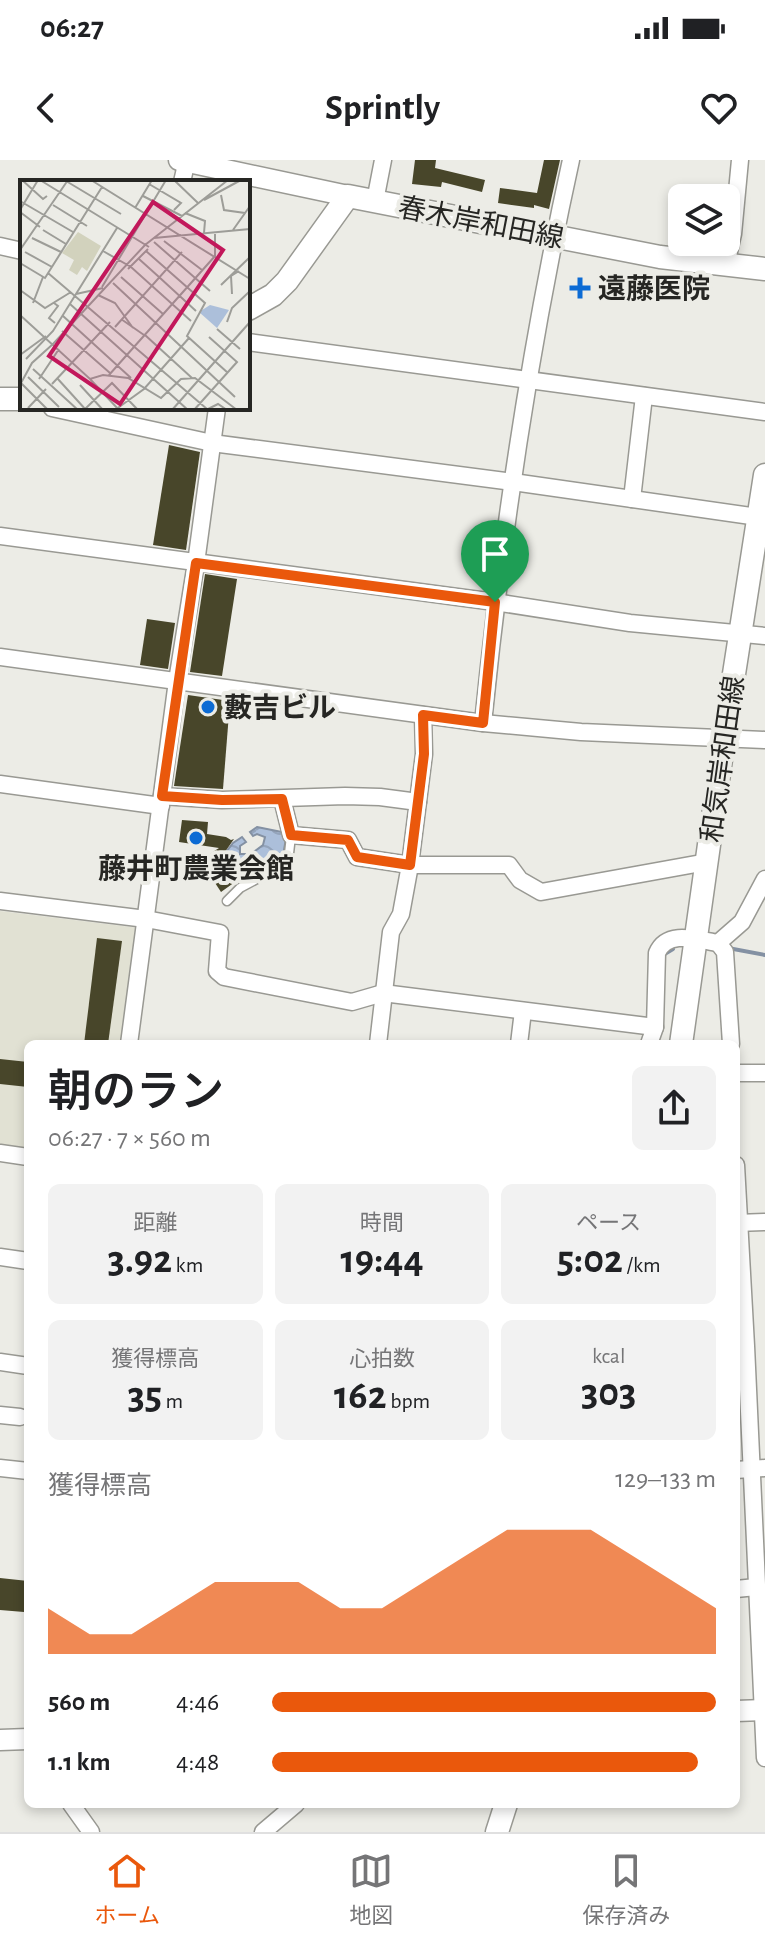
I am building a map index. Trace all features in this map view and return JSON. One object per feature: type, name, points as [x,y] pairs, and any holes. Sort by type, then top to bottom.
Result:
[{"type":"main road","name":"春木岸和田線","points":[[348,196],[660,257],[765,269]]},
{"type":"main road","points":[[250,308],[273,295],[287,281],[348,196]]},
{"type":"main road","name":"和気岸和田線","points":[[682,1040],[707,942],[707,862],[724,738],[762,518],[765,475]]},
{"type":"main road","points":[[497,1832],[505,1808]]},
{"type":"street","points":[[375,201],[383,160]]},
{"type":"street","points":[[483,723],[495,602],[513,482],[554,237],[571,160]]},
{"type":"street","points":[[726,265],[733,234],[740,160]]},
{"type":"street","points":[[184,166],[348,196]]},
{"type":"street","points":[[0,246],[20,251]]},
{"type":"street","points":[[250,342],[765,412]]},
{"type":"street","points":[[632,499],[644,396]]},
{"type":"street","points":[[61,410],[212,443],[762,518]]},
{"type":"street","points":[[130,1040],[217,410]]},
{"type":"street","points":[[0,536],[630,623],[765,636]]},
{"type":"street","points":[[0,657],[483,723],[581,732],[765,740]]},
{"type":"street","points":[[378,1040],[391,932],[401,914],[410,865],[424,754],[423,715]]},
{"type":"street","points":[[0,784],[161,801],[345,796],[418,802]]},
{"type":"street","points":[[282,799],[291,835],[348,840],[357,857],[410,865],[509,865],[520,880],[541,892],[707,862]]},
{"type":"street","points":[[707,942],[742,922],[765,879]]},
{"type":"street","points":[[0,901],[146,919],[220,933],[217,971],[224,977],[352,1002],[383,993],[655,1027]]},
{"type":"street","points":[[650,1040],[655,1027],[657,953],[660,946],[673,938],[707,942],[725,952],[731,1040]]},
{"type":"street","points":[[519,1040],[523,1011]]},
{"type":"street","points":[[740,1073],[765,1073]]},
{"type":"street","points":[[0,1153],[24,1156]]},
{"type":"street","points":[[740,1223],[765,1222]]},
{"type":"street","points":[[0,1257],[24,1260]]},
{"type":"street","points":[[740,1264],[759,1589],[765,1758]]},
{"type":"street","points":[[746,1346],[765,1345]]},
{"type":"street","points":[[0,1362],[24,1365]]},
{"type":"street","points":[[0,1415],[20,1417]]},
{"type":"street","points":[[0,1468],[24,1471]]},
{"type":"street","points":[[740,1711],[764,1710]]},
{"type":"street","points":[[0,1740],[24,1739]]},
{"type":"street","points":[[74,1808],[91,1832]]},
{"type":"street","points":[[263,1832],[291,1808]]},
{"type":"lane","points":[[227,901],[240,888],[288,862],[291,835]]},
{"type":"shaded area","points":[[0,911],[139,928],[122,1040],[24,1040],[24,1149],[0,1146]]},
{"type":"water","points":[[257,827],[287,833],[282,861],[246,880],[223,856],[242,837],[246,842],[240,846],[240,854],[251,854],[263,845],[265,837],[253,836],[250,832]]},
{"type":"building","points":[[415,160],[436,160],[435,168],[485,180],[482,192],[442,182],[441,187],[412,184]]},
{"type":"building","points":[[544,160],[560,160],[549,209],[498,203],[500,188],[537,193]]},
{"type":"building","points":[[169,445],[200,452],[186,550],[153,545]]},
{"type":"building","points":[[205,574],[237,579],[222,676],[190,672]]},
{"type":"building","points":[[147,619],[175,623],[168,669],[140,665]]},
{"type":"building","points":[[188,695],[230,701],[223,789],[174,786]]},
{"type":"building","points":[[182,820],[208,822],[207,834],[234,839],[220,859],[235,882],[221,892],[200,860],[219,848],[179,842]]},
{"type":"building","points":[[97,938],[122,941],[109,1040],[84,1040]]},
{"type":"building","points":[[0,1059],[24,1062],[24,1087],[0,1084]]},
{"type":"building","points":[[0,1578],[24,1581],[24,1612],[0,1610]]},
{"type":"waterway","points":[[728,948],[765,955]]},
{"type":"waterway","points":[[663,955],[673,949]]},
{"type":"place","name":"遠藤医院","points":[[580,288]]},
{"type":"place","name":"藪吉ビル","points":[[208,707]]},
{"type":"place","name":"藤井町農業会館","points":[[196,838]]},
{"type":"route","points":[[196,563],[495,602],[483,723],[423,715],[424,754],[410,865],[357,857],[348,840],[291,835],[282,799],[222,800],[162,796],[196,563]]}]
